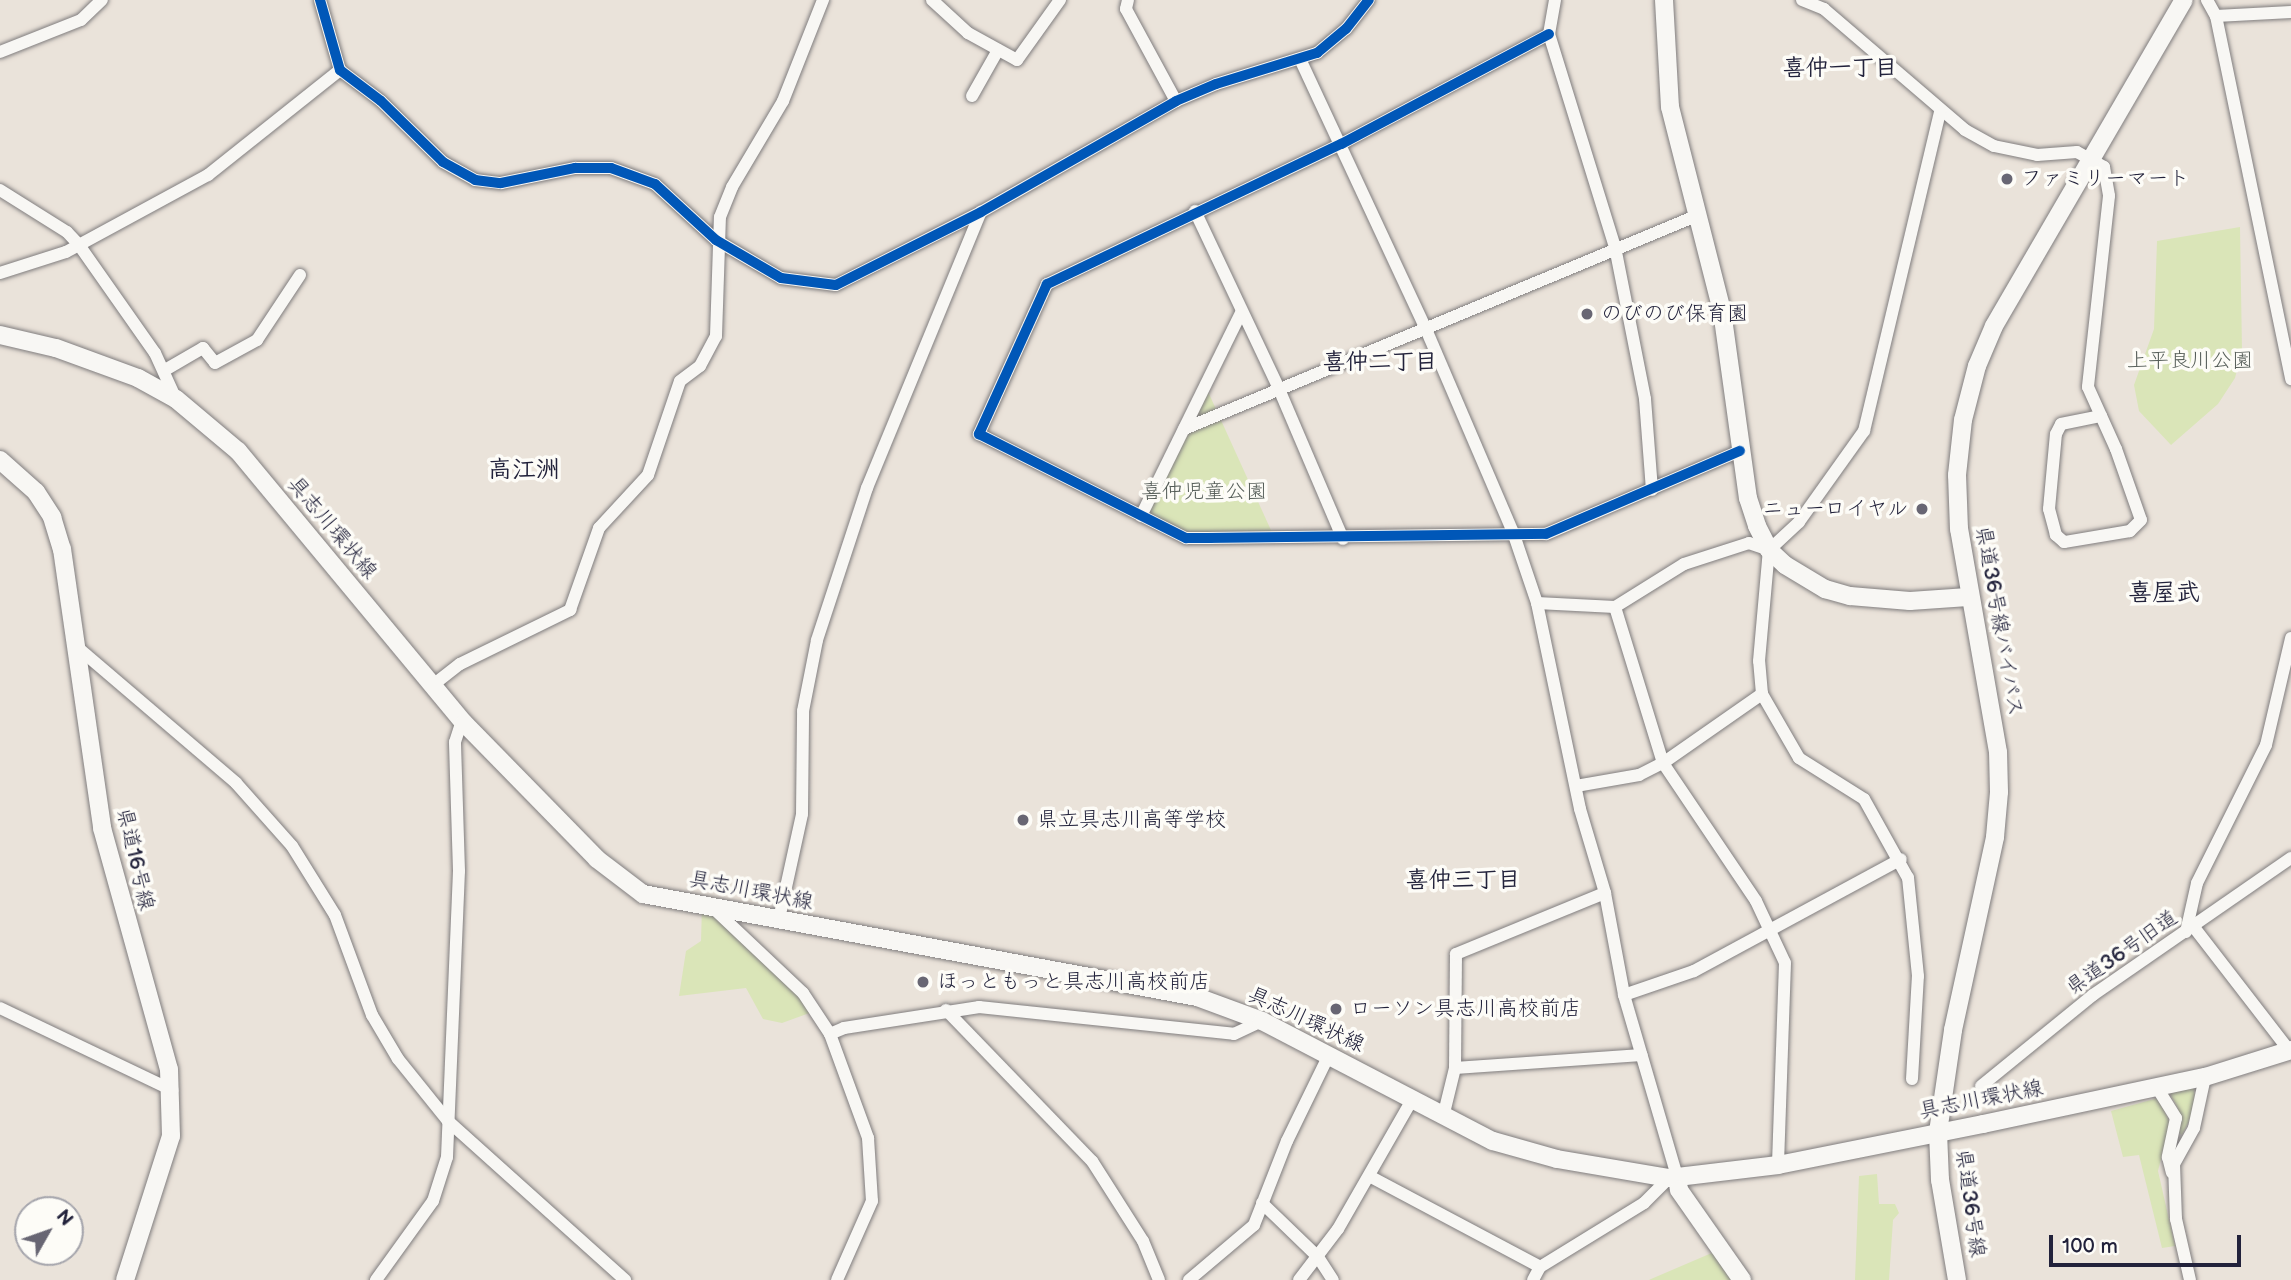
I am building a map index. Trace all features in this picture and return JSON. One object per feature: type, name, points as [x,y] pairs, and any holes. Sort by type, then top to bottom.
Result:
[{"type":"main road","points":[[1664,0],[1670,107],[1721,310],[1748,498],[1769,550],[1802,579],[1850,596],[1910,601],[1968,597]]},
{"type":"main road","name":"県道36号線バイパス","points":[[1938,1132],[1953,1030],[1995,837],[1999,792],[1998,752],[1968,597],[1957,475],[1963,420],[1977,366],[2014,288],[2094,158],[2184,0]]},
{"type":"main road","name":"具志川環状線","points":[[0,335],[57,348],[138,379],[176,399],[238,451],[462,720],[597,859],[643,894],[1197,997],[1262,1021],[1413,1098],[1443,1117],[1522,1150],[1673,1177],[1778,1165],[2205,1077],[2290,1050]]},
{"type":"main road","name":"県道16号線","points":[[0,460],[36,492],[52,517],[62,549],[102,828],[122,910],[163,1039],[172,1090],[166,1157],[125,1280]]},
{"type":"main road","name":"県道36号線","points":[[1938,1132],[1940,1180],[1958,1280]]},
{"type":"main road","points":[[1673,1177],[1679,1190],[1742,1280]]},
{"type":"street","points":[[0,52],[81,20],[102,0]]},
{"type":"street","points":[[320,0],[340,70],[381,101],[443,162],[474,180],[502,183],[575,168],[611,168],[655,184],[716,240],[780,278],[836,285],[981,212],[1176,101],[1216,84],[1317,53],[1346,29],[1370,0]]},
{"type":"street","points":[[433,685],[460,664],[570,610],[599,528],[648,475],[680,381],[700,366],[716,336],[716,240],[732,187],[783,102],[823,0]]},
{"type":"street","points":[[932,0],[968,33],[1017,60],[1027,51],[1060,0]]},
{"type":"street","points":[[1128,0],[1126,9],[1176,101]]},
{"type":"street","points":[[1555,0],[1549,34],[1615,247],[1645,399],[1652,490]]},
{"type":"street","points":[[1802,0],[1824,9],[1940,112],[1994,146],[2038,155],[2077,152],[2094,158],[2104,167],[2109,196],[2088,387],[2101,416],[2141,520],[2130,531],[2064,542],[2056,535],[2049,509],[2056,433],[2061,424],[2101,416]]},
{"type":"street","points":[[2207,0],[2216,16],[2291,378]]},
{"type":"street","points":[[2216,16],[2291,12]]},
{"type":"street","points":[[1549,34],[1341,144],[1195,211],[1047,284],[979,434],[1186,538],[1343,539],[1546,534],[1740,451]]},
{"type":"street","points":[[972,96],[998,50]]},
{"type":"street","points":[[1300,59],[1425,327],[1514,536],[1536,603],[1576,786],[1605,893],[1624,995],[1673,1177],[1644,1203],[1540,1267],[1534,1280]]},
{"type":"street","points":[[0,273],[79,245],[208,175],[340,70]]},
{"type":"street","points":[[1912,1079],[1918,976],[1908,878],[1901,859],[1864,799],[1800,758],[1762,694],[1760,617],[1769,550],[1799,522],[1864,431],[1940,112]]},
{"type":"street","points":[[0,190],[67,232],[79,245],[165,370],[176,399]]},
{"type":"street","points":[[1195,211],[1279,389],[1343,539]]},
{"type":"street","points":[[779,919],[802,814],[803,710],[817,640],[867,488],[981,212]]},
{"type":"street","points":[[1184,429],[1615,247],[1696,216]]},
{"type":"street","points":[[165,370],[203,348],[215,363],[257,340],[300,275]]},
{"type":"street","points":[[1141,516],[1241,313]]},
{"type":"street","points":[[1536,603],[1615,607],[1684,564],[1749,543],[1769,550]]},
{"type":"street","points":[[1615,607],[1664,763],[1771,930],[1785,963],[1778,1165]]},
{"type":"street","points":[[2290,1050],[2189,929],[2197,883],[2266,745],[2291,638]]},
{"type":"street","points":[[77,647],[236,783],[292,846],[335,915],[372,1014],[398,1059],[448,1121],[625,1280]]},
{"type":"street","points":[[1576,786],[1639,775],[1664,763],[1762,694]]},
{"type":"street","points":[[376,1280],[433,1201],[446,1157],[459,871],[455,742],[462,720]]},
{"type":"street","name":"県道36号旧道","points":[[1981,1086],[2093,995],[2291,858]]},
{"type":"street","points":[[1624,995],[1694,971],[1901,859]]},
{"type":"street","points":[[1443,1117],[1455,1068],[1456,954],[1605,893]]},
{"type":"street","points":[[712,907],[803,993],[830,1034],[868,1138],[872,1201],[837,1280]]},
{"type":"street","points":[[830,1034],[844,1028],[946,1010],[979,1007],[1234,1034],[1262,1021]]},
{"type":"street","points":[[0,1008],[172,1090]]},
{"type":"street","points":[[946,1010],[1092,1161],[1143,1241],[1159,1280]]},
{"type":"street","points":[[1189,1280],[1254,1225],[1329,1055]]},
{"type":"street","points":[[1455,1068],[1642,1055]]},
{"type":"street","points":[[2190,1280],[2176,1219],[2174,1164],[2194,1128],[2205,1077]]},
{"type":"street","points":[[2156,1086],[2176,1118],[2168,1157],[2175,1183]]},
{"type":"street","points":[[1299,1280],[1318,1257],[1370,1177],[1413,1098]]},
{"type":"street","points":[[1370,1177],[1540,1267]]},
{"type":"street","points":[[1262,1203],[1318,1257],[1333,1280]]},
{"type":"green space","name":"上平良川公園","points":[[2240,227],[2242,351],[2235,378],[2218,404],[2171,445],[2139,411],[2134,385],[2154,329],[2157,241]]},
{"type":"green space","name":"喜仲児童公園","points":[[1205,385],[1275,539],[1186,538],[1141,516]]},
{"type":"green space","points":[[702,905],[815,1011],[782,1023],[763,1019],[746,988],[679,996],[686,951],[701,941]]},
{"type":"green space","points":[[2194,1086],[2195,1109],[2182,1135],[2178,1132],[2178,1108],[2169,1092]]},
{"type":"green space","points":[[2158,1098],[2170,1123],[2158,1171],[2175,1246],[2162,1248],[2139,1155],[2123,1157],[2111,1111]]},
{"type":"green space","points":[[1877,1174],[1879,1204],[1895,1204],[1899,1213],[1893,1220],[1889,1280],[1855,1280],[1859,1176]]},
{"type":"green space","points":[[1714,1252],[1733,1280],[1649,1280],[1651,1279]]},
{"type":"cycle path","points":[[320,0],[340,70],[381,101],[443,162],[475,180],[501,183],[575,168],[611,168],[655,184],[716,240],[781,278],[836,285],[981,212],[1176,101],[1216,84],[1317,53],[1346,29],[1369,0]]},
{"type":"cycle path","points":[[1549,34],[1341,144],[1047,284],[979,434],[1186,538],[1546,534],[1740,451]]},
{"type":"place","name":"ファミリーマート","points":[[2007,179]]},
{"type":"place","name":"のびのび保育園","points":[[1587,314]]},
{"type":"place","name":"ニューロイヤル","points":[[1922,509]]},
{"type":"place","name":"県立具志川高等学校","points":[[1023,820]]},
{"type":"place","name":"ほっともっと具志川高校前店","points":[[923,982]]},
{"type":"place","name":"ローソン具志川高校前店","points":[[1336,1009]]},
{"type":"district","name":"喜仲一丁目","points":[[1840,68]]},
{"type":"district","name":"喜仲二丁目","points":[[1380,362]]},
{"type":"district","name":"高江洲","points":[[524,470]]},
{"type":"district","name":"喜屋武","points":[[2164,593]]},
{"type":"district","name":"喜仲三丁目","points":[[1463,880]]}]
